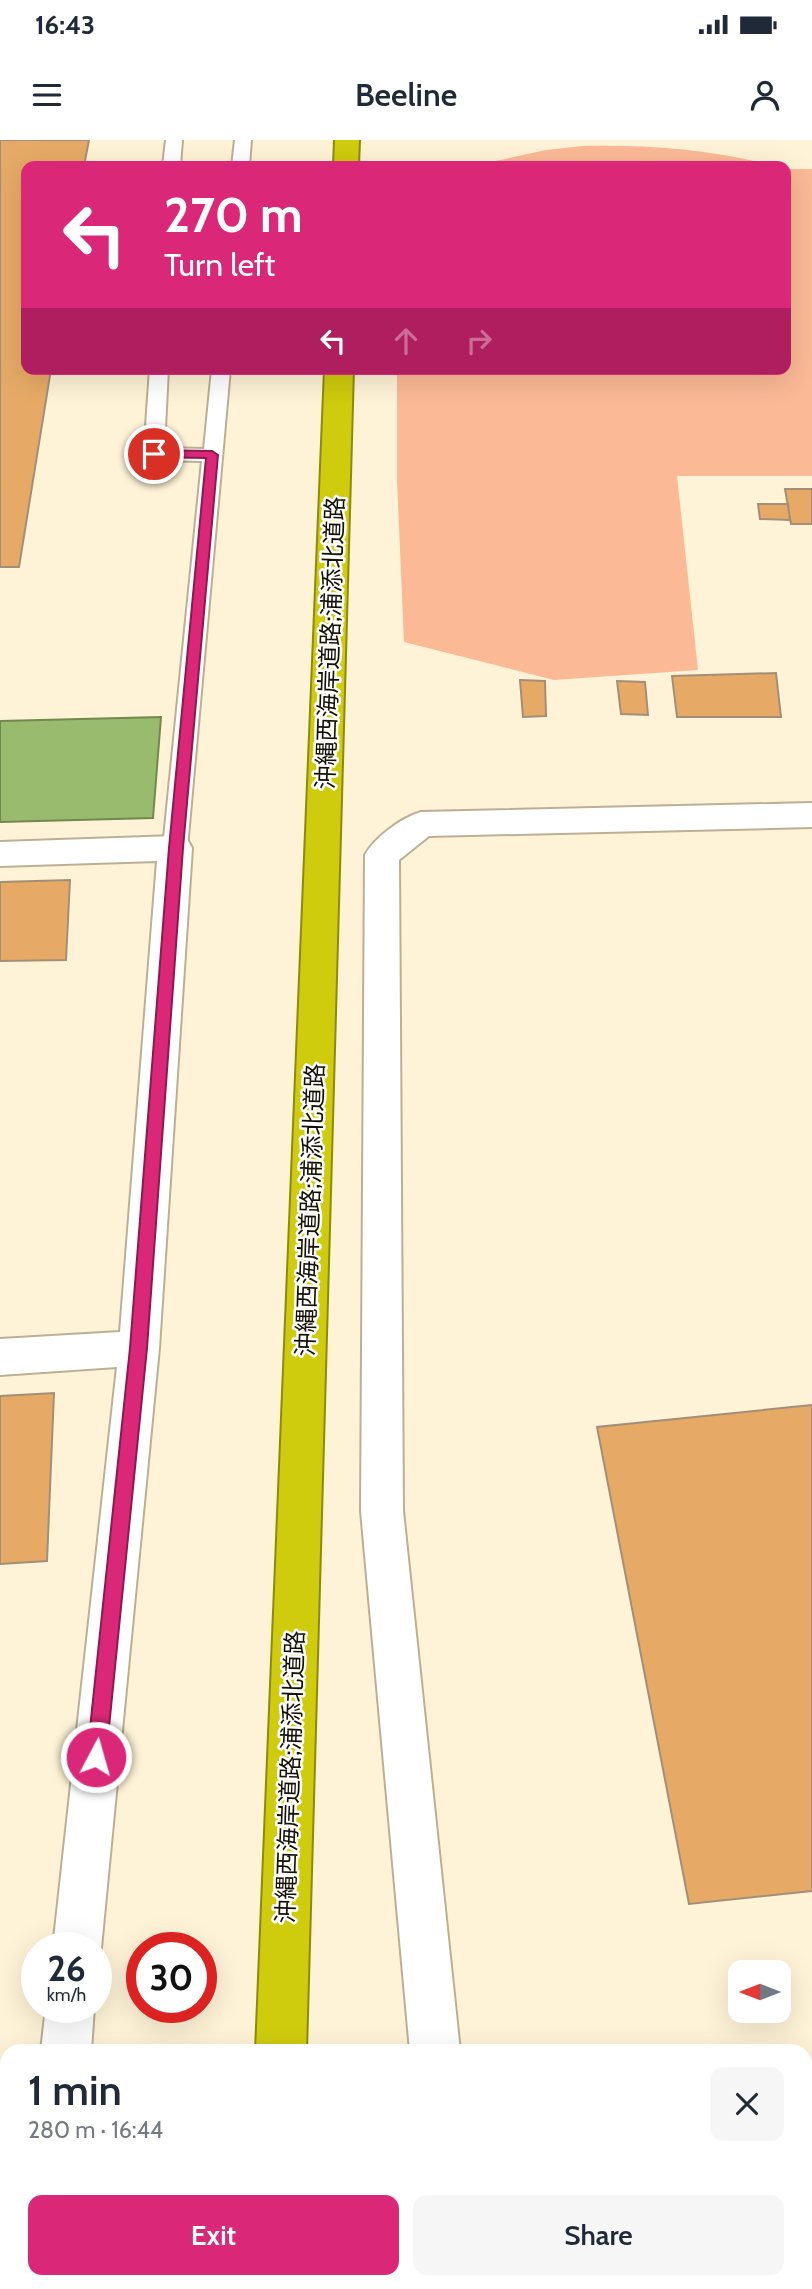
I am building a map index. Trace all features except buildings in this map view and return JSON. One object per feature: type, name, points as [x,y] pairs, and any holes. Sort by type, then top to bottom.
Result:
[{"type":"highway","points":[[346,161],[347,140]]},
{"type":"highway","name":"沖縄西海岸道路;浦添北道路","points":[[281,2044],[339,375]]},
{"type":"street","points":[[434,2044],[382,1511],[382,855],[421,824],[812,815]]},
{"type":"street","points":[[0,854],[176,848],[139,1348],[79,1932]]},
{"type":"street","points":[[0,1357],[139,1348]]},
{"type":"street","points":[[67,2044],[69,2023]]},
{"type":"lane","points":[[172,161],[174,140]]},
{"type":"lane","points":[[241,161],[243,140]]},
{"type":"lane","points":[[159,375],[154,454],[212,455]]},
{"type":"lane","points":[[176,848],[220,375]]},
{"type":"shaded area","points":[[583,146],[631,146],[679,149],[754,161],[496,161],[546,150]]},
{"type":"shaded area","points":[[791,169],[812,169],[812,476],[677,476],[698,670],[554,680],[404,642],[397,480],[397,375],[791,375]]},
{"type":"shaded area","points":[[161,717],[153,818],[0,822],[0,721]]},
{"type":"route","points":[[96,1757],[139,1348],[176,848],[212,455],[154,454]]}]
